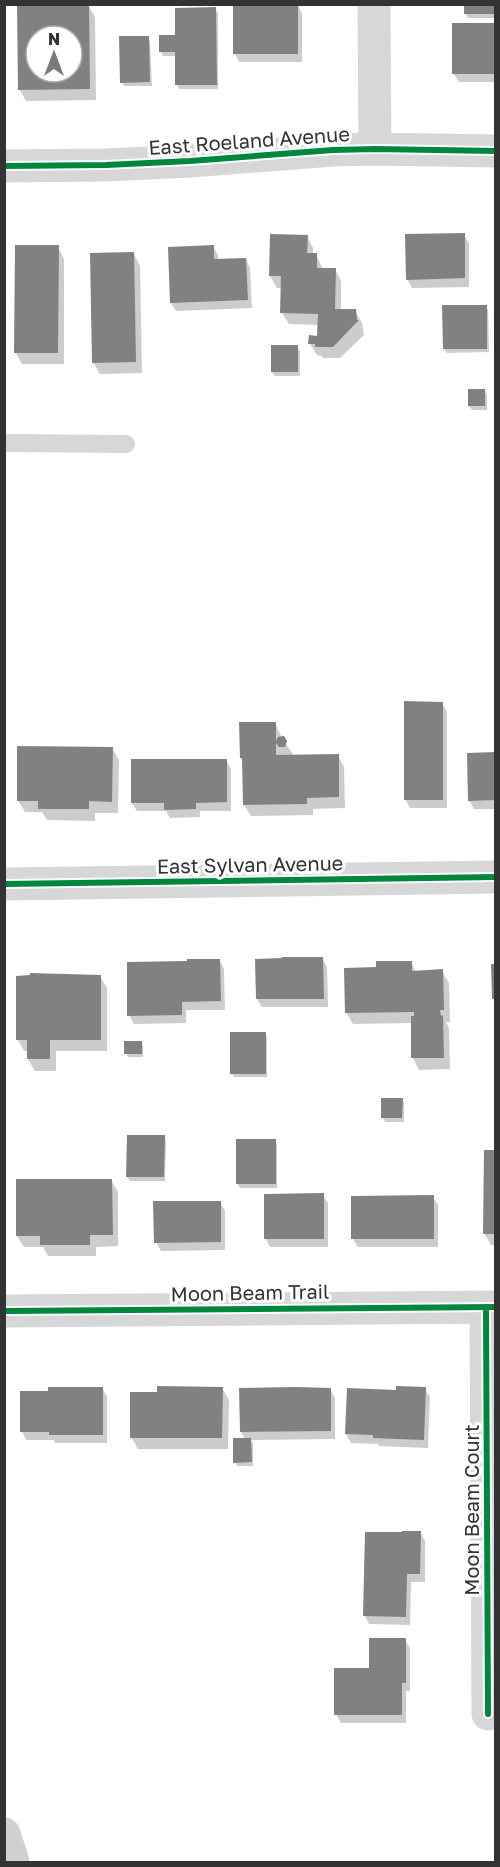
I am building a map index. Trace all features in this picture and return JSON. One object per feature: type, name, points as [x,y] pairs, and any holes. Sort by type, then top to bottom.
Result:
[{"type":"street","points":[[374,4],[375,149]]},
{"type":"street","name":"East Roeland Avenue","points":[[4,166],[190,161],[333,150],[495,151]]},
{"type":"street","name":"East Sylvan Avenue","points":[[4,884],[495,877]]},
{"type":"street","name":"Moon Beam Trail","points":[[4,1311],[491,1307]]},
{"type":"street","name":"Moon Beam Court","points":[[488,1714],[491,1307]]},
{"type":"street","points":[[4,1834],[13,1863]]},
{"type":"lane","points":[[4,443],[126,444]]},
{"type":"building","points":[[17,4],[89,4],[90,89],[18,90]]},
{"type":"building","points":[[233,4],[298,4],[298,54],[233,54]]},
{"type":"building","points":[[464,4],[496,4],[496,14],[464,14]]},
{"type":"building","points":[[216,7],[217,85],[175,85],[175,52],[159,52],[159,35],[175,35],[175,8]]},
{"type":"building","points":[[452,23],[496,23],[496,74],[452,74]]},
{"type":"building","points":[[119,36],[149,36],[150,82],[120,83]]},
{"type":"building","points":[[465,233],[465,278],[406,280],[405,234]]},
{"type":"building","points":[[270,234],[308,235],[307,253],[317,253],[317,268],[336,268],[335,309],[356,309],[357,320],[359,320],[333,347],[315,347],[315,344],[308,344],[309,335],[317,336],[318,314],[280,313],[281,276],[269,276]]},
{"type":"building","points":[[15,245],[59,245],[58,353],[14,353]]},
{"type":"building","points":[[214,245],[214,259],[246,258],[248,300],[170,303],[168,247]]},
{"type":"building","points":[[134,252],[136,362],[92,363],[90,253]]},
{"type":"building","points":[[442,305],[487,305],[487,349],[443,349]]},
{"type":"building","points":[[271,345],[298,345],[298,372],[271,372]]},
{"type":"building","points":[[468,389],[485,389],[485,406],[468,406]]},
{"type":"building","points":[[404,701],[443,702],[443,800],[404,800]]},
{"type":"building","points":[[239,722],[276,722],[276,741],[278,737],[284,736],[287,741],[285,747],[279,747],[276,743],[276,755],[339,754],[339,797],[307,798],[307,804],[243,805]]},
{"type":"building","points":[[17,746],[113,747],[112,802],[89,801],[89,809],[38,809],[38,801],[17,801]]},
{"type":"building","points":[[496,752],[496,800],[468,801],[467,753]]},
{"type":"building","points":[[131,759],[227,759],[227,802],[196,803],[196,809],[164,810],[164,803],[131,803]]},
{"type":"building","points":[[323,957],[324,999],[256,999],[255,959]]},
{"type":"building","points":[[187,959],[220,959],[221,1001],[182,1002],[182,1015],[127,1016],[127,962],[187,961]]},
{"type":"building","points":[[376,961],[412,961],[412,971],[443,969],[444,1010],[440,1010],[441,1016],[443,1015],[444,1058],[411,1058],[411,1016],[414,1016],[414,1012],[345,1013],[344,968],[376,967]]},
{"type":"building","points":[[491,964],[496,965],[496,999],[492,999]]},
{"type":"building","points":[[30,973],[101,975],[101,1040],[50,1040],[50,1059],[27,1059],[27,1040],[16,1040],[16,976],[30,975]]},
{"type":"building","points":[[230,1032],[266,1032],[266,1074],[230,1074]]},
{"type":"building","points":[[124,1041],[142,1041],[142,1054],[124,1054]]},
{"type":"building","points":[[381,1098],[403,1098],[402,1118],[381,1118]]},
{"type":"building","points":[[127,1135],[165,1135],[164,1177],[126,1177]]},
{"type":"building","points":[[236,1139],[276,1139],[276,1184],[236,1184]]},
{"type":"building","points":[[484,1150],[496,1150],[496,1234],[483,1234]]},
{"type":"building","points":[[16,1179],[112,1179],[113,1235],[90,1235],[90,1245],[40,1245],[40,1236],[16,1236]]},
{"type":"building","points":[[324,1193],[324,1239],[264,1239],[264,1194]]},
{"type":"building","points":[[434,1195],[434,1239],[351,1239],[351,1196]]},
{"type":"building","points":[[153,1201],[221,1201],[221,1242],[154,1243]]},
{"type":"building","points":[[157,1386],[223,1387],[222,1438],[130,1438],[130,1392],[157,1392]]},
{"type":"building","points":[[396,1386],[426,1387],[424,1440],[373,1438],[373,1435],[345,1434],[347,1388],[396,1390]]},
{"type":"building","points":[[48,1387],[103,1387],[103,1435],[49,1435],[49,1432],[20,1432],[20,1391],[48,1391]]},
{"type":"building","points":[[239,1388],[331,1388],[331,1431],[240,1432]]},
{"type":"building","points":[[233,1438],[251,1438],[252,1462],[233,1463]]},
{"type":"building","points":[[421,1531],[420,1574],[407,1574],[406,1617],[363,1616],[365,1532]]},
{"type":"building","points":[[369,1638],[406,1638],[406,1683],[402,1683],[402,1715],[334,1715],[334,1668],[369,1668]]},
{"type":"cycle path","points":[[4,166],[190,161],[333,150],[496,151]]},
{"type":"cycle path","points":[[4,884],[496,877]]},
{"type":"cycle path","points":[[486,1307],[488,1714]]},
{"type":"cycle path","points":[[4,1311],[496,1307]]}]
